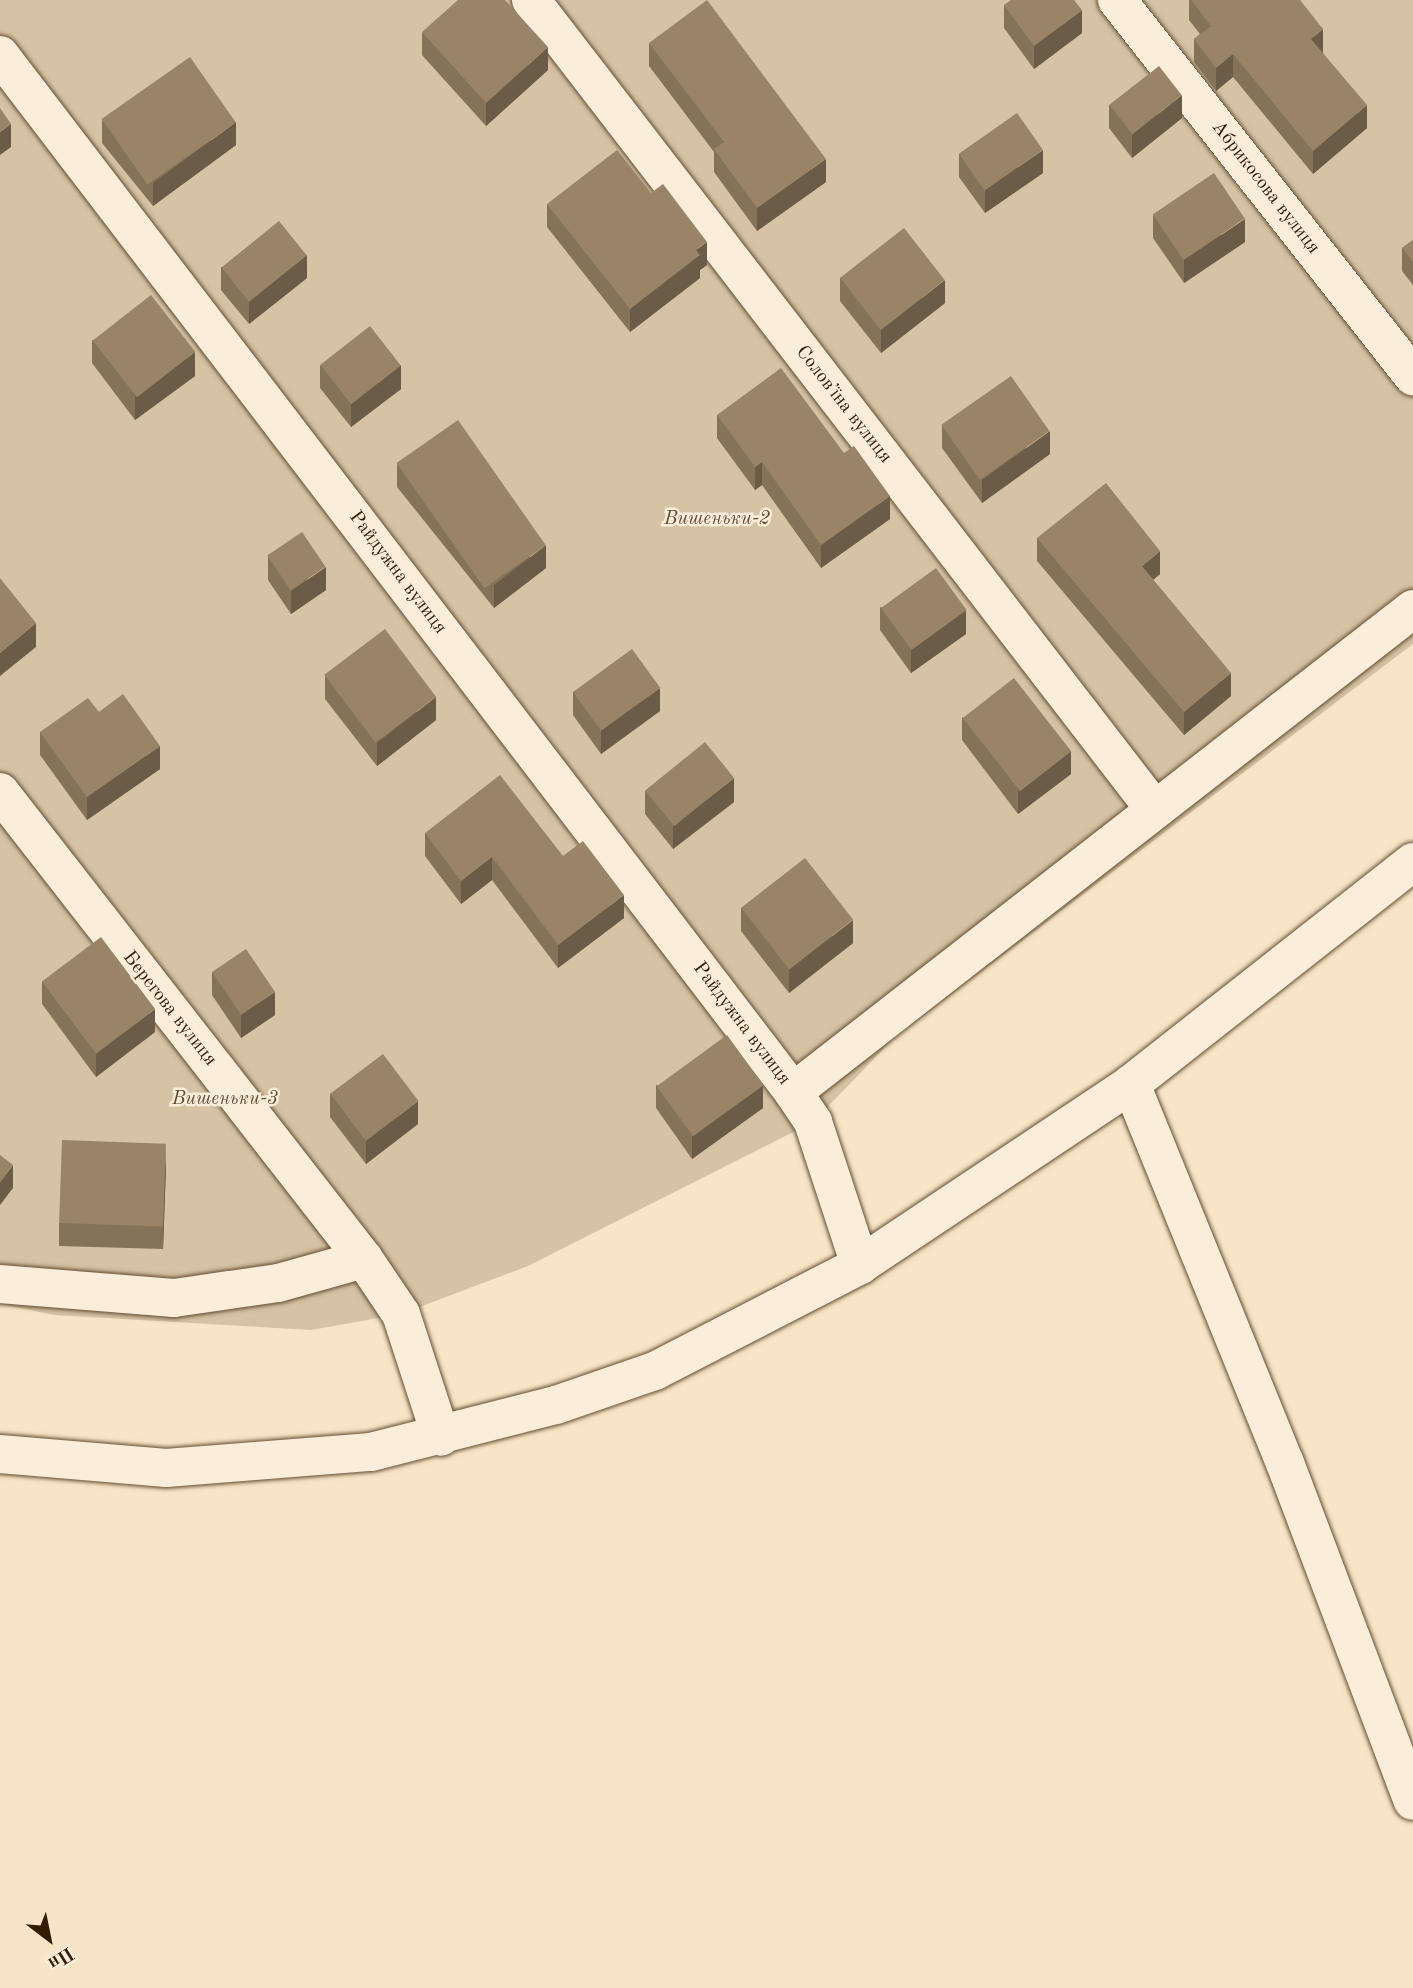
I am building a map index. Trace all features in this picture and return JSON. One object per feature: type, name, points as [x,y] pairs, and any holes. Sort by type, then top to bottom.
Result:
[{"type":"street","name":"Соловʼїна вулиця","points":[[531,0],[1155,810]]},
{"type":"street","name":"Абрикосова вулиця","points":[[1117,0],[1413,376]]},
{"type":"street","name":"Райдужна вулиця","points":[[0,55],[793,1092],[813,1122],[860,1265]]},
{"type":"street","points":[[793,1092],[1413,609]]},
{"type":"street","name":"Берегова вулиця","points":[[0,792],[364,1259],[401,1314],[441,1437]]},
{"type":"street","points":[[0,1454],[166,1468],[371,1452],[441,1437],[655,1371],[860,1265],[1131,1084],[1413,862]]},
{"type":"street","points":[[1131,1084],[1285,1463],[1413,1801]]},
{"type":"street","points":[[0,1284],[174,1298],[278,1283],[364,1259]]},
{"type":"green space","name":"Вишеньки-2","points":[[0,0],[1413,0],[1413,644],[895,1037],[813,1122],[528,1266],[401,1314],[311,1330],[54,1315],[0,1304]]},
{"type":"building","points":[[458,0],[505,0],[548,47],[486,103],[422,32]]},
{"type":"building","points":[[707,0],[826,159],[757,208],[714,149],[724,142],[649,43]]},
{"type":"building","points":[[1011,0],[1074,0],[1082,10],[1034,46],[1004,5]]},
{"type":"building","points":[[1191,0],[1300,0],[1323,29],[1311,39],[1367,105],[1313,151],[1233,54],[1216,68],[1194,39],[1211,26]]},
{"type":"building","points":[[190,57],[236,123],[147,184],[102,119]]},
{"type":"building","points":[[1159,66],[1182,95],[1132,134],[1109,105]]},
{"type":"building","points":[[0,108],[11,124],[0,132]]},
{"type":"building","points":[[1017,113],[1043,150],[985,191],[959,154]]},
{"type":"building","points":[[617,150],[651,193],[663,184],[707,242],[696,250],[700,255],[630,309],[547,204]]},
{"type":"building","points":[[1214,173],[1245,219],[1183,260],[1153,214]]},
{"type":"building","points":[[279,221],[307,255],[249,302],[221,268]]},
{"type":"building","points":[[904,228],[945,280],[881,330],[840,278]]},
{"type":"building","points":[[1413,240],[1413,262],[1402,248]]},
{"type":"building","points":[[151,295],[195,352],[137,397],[93,341]]},
{"type":"building","points":[[370,326],[401,365],[351,404],[320,365]]},
{"type":"building","points":[[781,368],[844,453],[854,446],[890,496],[821,545],[762,462],[755,467],[717,415]]},
{"type":"building","points":[[1011,376],[1049,431],[980,480],[941,425]]},
{"type":"building","points":[[458,420],[546,545],[484,588],[397,463]]},
{"type":"building","points":[[1106,483],[1160,551],[1142,566],[1231,673],[1184,712],[1037,538]]},
{"type":"building","points":[[302,532],[325,567],[291,590],[267,555]]},
{"type":"building","points":[[936,568],[967,610],[912,650],[881,608]]},
{"type":"building","points":[[0,578],[36,623],[0,653]]},
{"type":"building","points":[[385,629],[436,697],[375,743],[324,675]]},
{"type":"building","points":[[632,649],[660,688],[601,731],[573,692]]},
{"type":"building","points":[[1014,678],[1071,751],[1020,791],[963,718]]},
{"type":"building","points":[[123,694],[160,746],[87,797],[40,732],[88,698],[99,712]]},
{"type":"building","points":[[705,742],[734,778],[674,826],[645,790]]},
{"type":"building","points":[[500,775],[563,856],[583,841],[624,895],[558,945],[492,857],[461,881],[425,833]]},
{"type":"building","points":[[805,858],[853,919],[789,969],[741,908]]},
{"type":"building","points":[[101,937],[155,1009],[96,1053],[42,982]]},
{"type":"building","points":[[246,949],[275,992],[241,1015],[212,972]]},
{"type":"building","points":[[727,1035],[763,1085],[693,1136],[657,1086]]},
{"type":"building","points":[[383,1054],[419,1101],[366,1141],[330,1094]]},
{"type":"building","points":[[62,1140],[166,1144],[163,1227],[59,1223]]},
{"type":"building","points":[[0,1155],[13,1165],[0,1182]]},
{"type":"park label","name":"Вишеньки-3","points":[[225,1100]]}]
